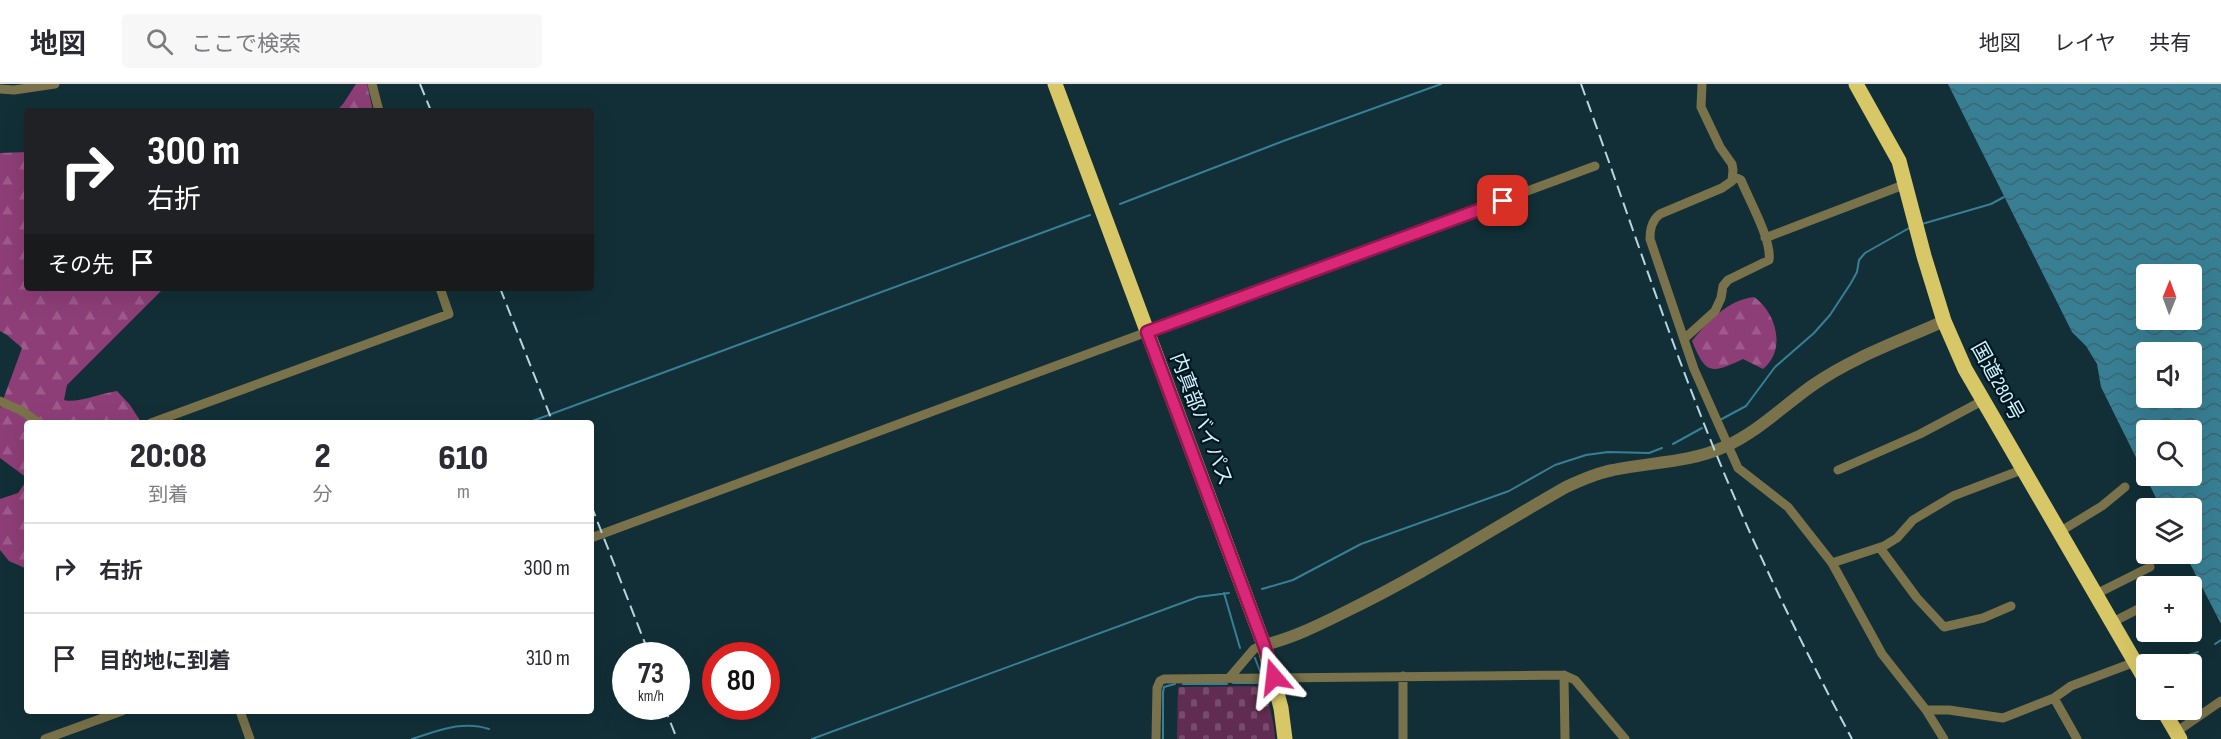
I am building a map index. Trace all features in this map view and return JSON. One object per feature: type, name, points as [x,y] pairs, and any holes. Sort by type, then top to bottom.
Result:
[{"type":"highway","name":"内真部バイパス","points":[[1054,84],[1264,645],[1281,708],[1285,739]]},
{"type":"highway","name":"国道280号","points":[[1856,84],[1899,161],[1944,321],[1965,369],[2136,662]]},
{"type":"highway","points":[[2169,720],[2178,736]]},
{"type":"street","points":[[0,89],[14,90],[55,84]]},
{"type":"street","points":[[372,84],[379,108]]},
{"type":"street","points":[[1702,84],[1701,107],[1720,147],[1732,164],[1732,181],[1722,188],[1660,214],[1655,218],[1650,239],[1694,369],[1738,468],[1788,507],[1833,563],[1882,654],[1926,710],[1944,739]]},
{"type":"street","points":[[594,537],[1595,165]]},
{"type":"street","points":[[1684,339],[1715,311],[1723,286],[1728,280],[1770,257],[1742,180],[1733,176]]},
{"type":"street","points":[[1765,238],[1906,184]]},
{"type":"street","points":[[159,420],[449,314],[441,291]]},
{"type":"street","points":[[1230,677],[1254,649],[1306,630],[1377,597],[1429,569],[1542,501],[1588,477],[1612,470],[1693,457],[1727,446],[1768,422],[1812,386],[1842,367],[1944,321]]},
{"type":"street","points":[[0,401],[35,420]]},
{"type":"street","points":[[1838,470],[1920,434],[1982,401]]},
{"type":"street","points":[[1833,563],[1880,548],[1898,538],[1913,519],[1953,496],[2024,469]]},
{"type":"street","points":[[2061,531],[2102,506],[2125,487]]},
{"type":"street","points":[[1880,548],[1917,598],[1944,627],[1983,618],[2011,606]]},
{"type":"street","points":[[2096,594],[2150,567]]},
{"type":"street","points":[[2113,622],[2136,610]]},
{"type":"street","points":[[1926,710],[2003,718],[2054,698],[2071,686],[2136,662]]},
{"type":"street","points":[[1156,739],[1157,688],[1160,681],[1164,679],[1564,675],[1575,680],[1625,739]]},
{"type":"street","points":[[1564,675],[1565,739]]},
{"type":"street","points":[[1403,676],[1403,739]]},
{"type":"street","points":[[2054,698],[2077,739]]},
{"type":"street","points":[[2178,736],[2221,701]]},
{"type":"street","points":[[45,739],[114,714]]},
{"type":"street","points":[[241,714],[250,739]]},
{"type":"green space","points":[[356,84],[367,84],[372,108],[339,108]]},
{"type":"green space","points":[[24,152],[24,291],[161,291],[67,385],[64,400],[82,399],[117,391],[130,405],[139,420],[24,420],[24,476],[0,458],[0,408],[22,348],[0,331],[0,153]]},
{"type":"green space","points":[[1754,297],[1768,312],[1776,332],[1775,352],[1770,361],[1763,369],[1743,359],[1716,369],[1706,366],[1692,341],[1712,319],[1727,307]]},
{"type":"green space","points":[[24,484],[24,568],[9,561],[0,550],[0,499],[18,493]]},
{"type":"green space","points":[[1265,686],[1275,739],[1177,739],[1178,687]]},
{"type":"water","points":[[1948,84],[2221,84],[2221,624],[2202,587],[2202,576],[2196,576],[2190,564],[2202,564],[2202,498],[2156,498],[2150,486],[2202,486],[2202,420],[2136,420],[2136,458],[2101,387],[2097,364],[2086,346],[2072,332]]},
{"type":"waterway","points":[[1120,204],[1286,140],[1441,84]]},
{"type":"waterway","points":[[1922,224],[1991,204],[2004,197]]},
{"type":"waterway","points":[[535,420],[1090,215]]},
{"type":"waterway","points":[[1720,420],[1746,406],[1775,367],[1814,333],[1830,315],[1851,283],[1857,272],[1859,260],[1865,253],[1911,227]]},
{"type":"waterway","points":[[1673,444],[1702,428]]},
{"type":"waterway","points":[[1262,589],[1293,580],[1361,544],[1509,491],[1555,465],[1586,455],[1608,452],[1649,453],[1662,448]]},
{"type":"waterway","points":[[1224,593],[1240,648]]},
{"type":"waterway","points":[[812,739],[1198,597],[1229,593]]},
{"type":"waterway","points":[[2215,644],[2221,640]]},
{"type":"waterway","points":[[2192,654],[2198,652]]},
{"type":"waterway","points":[[1255,658],[1261,674]]},
{"type":"waterway","points":[[1233,683],[1264,683]]},
{"type":"waterway","points":[[1163,739],[1164,687],[1175,684]]},
{"type":"waterway","points":[[1183,684],[1227,684]]},
{"type":"waterway","points":[[412,739],[460,726],[489,729]]},
{"type":"railway","points":[[420,84],[430,108]]},
{"type":"railway","points":[[1581,84],[1677,352],[1718,458],[1780,597],[1852,739]]},
{"type":"railway","points":[[501,291],[552,420]]},
{"type":"railway","points":[[594,513],[645,642]]},
{"type":"railway","points":[[670,720],[677,739]]},
{"type":"route","points":[[1274,677],[1147,332],[1503,201]]}]
